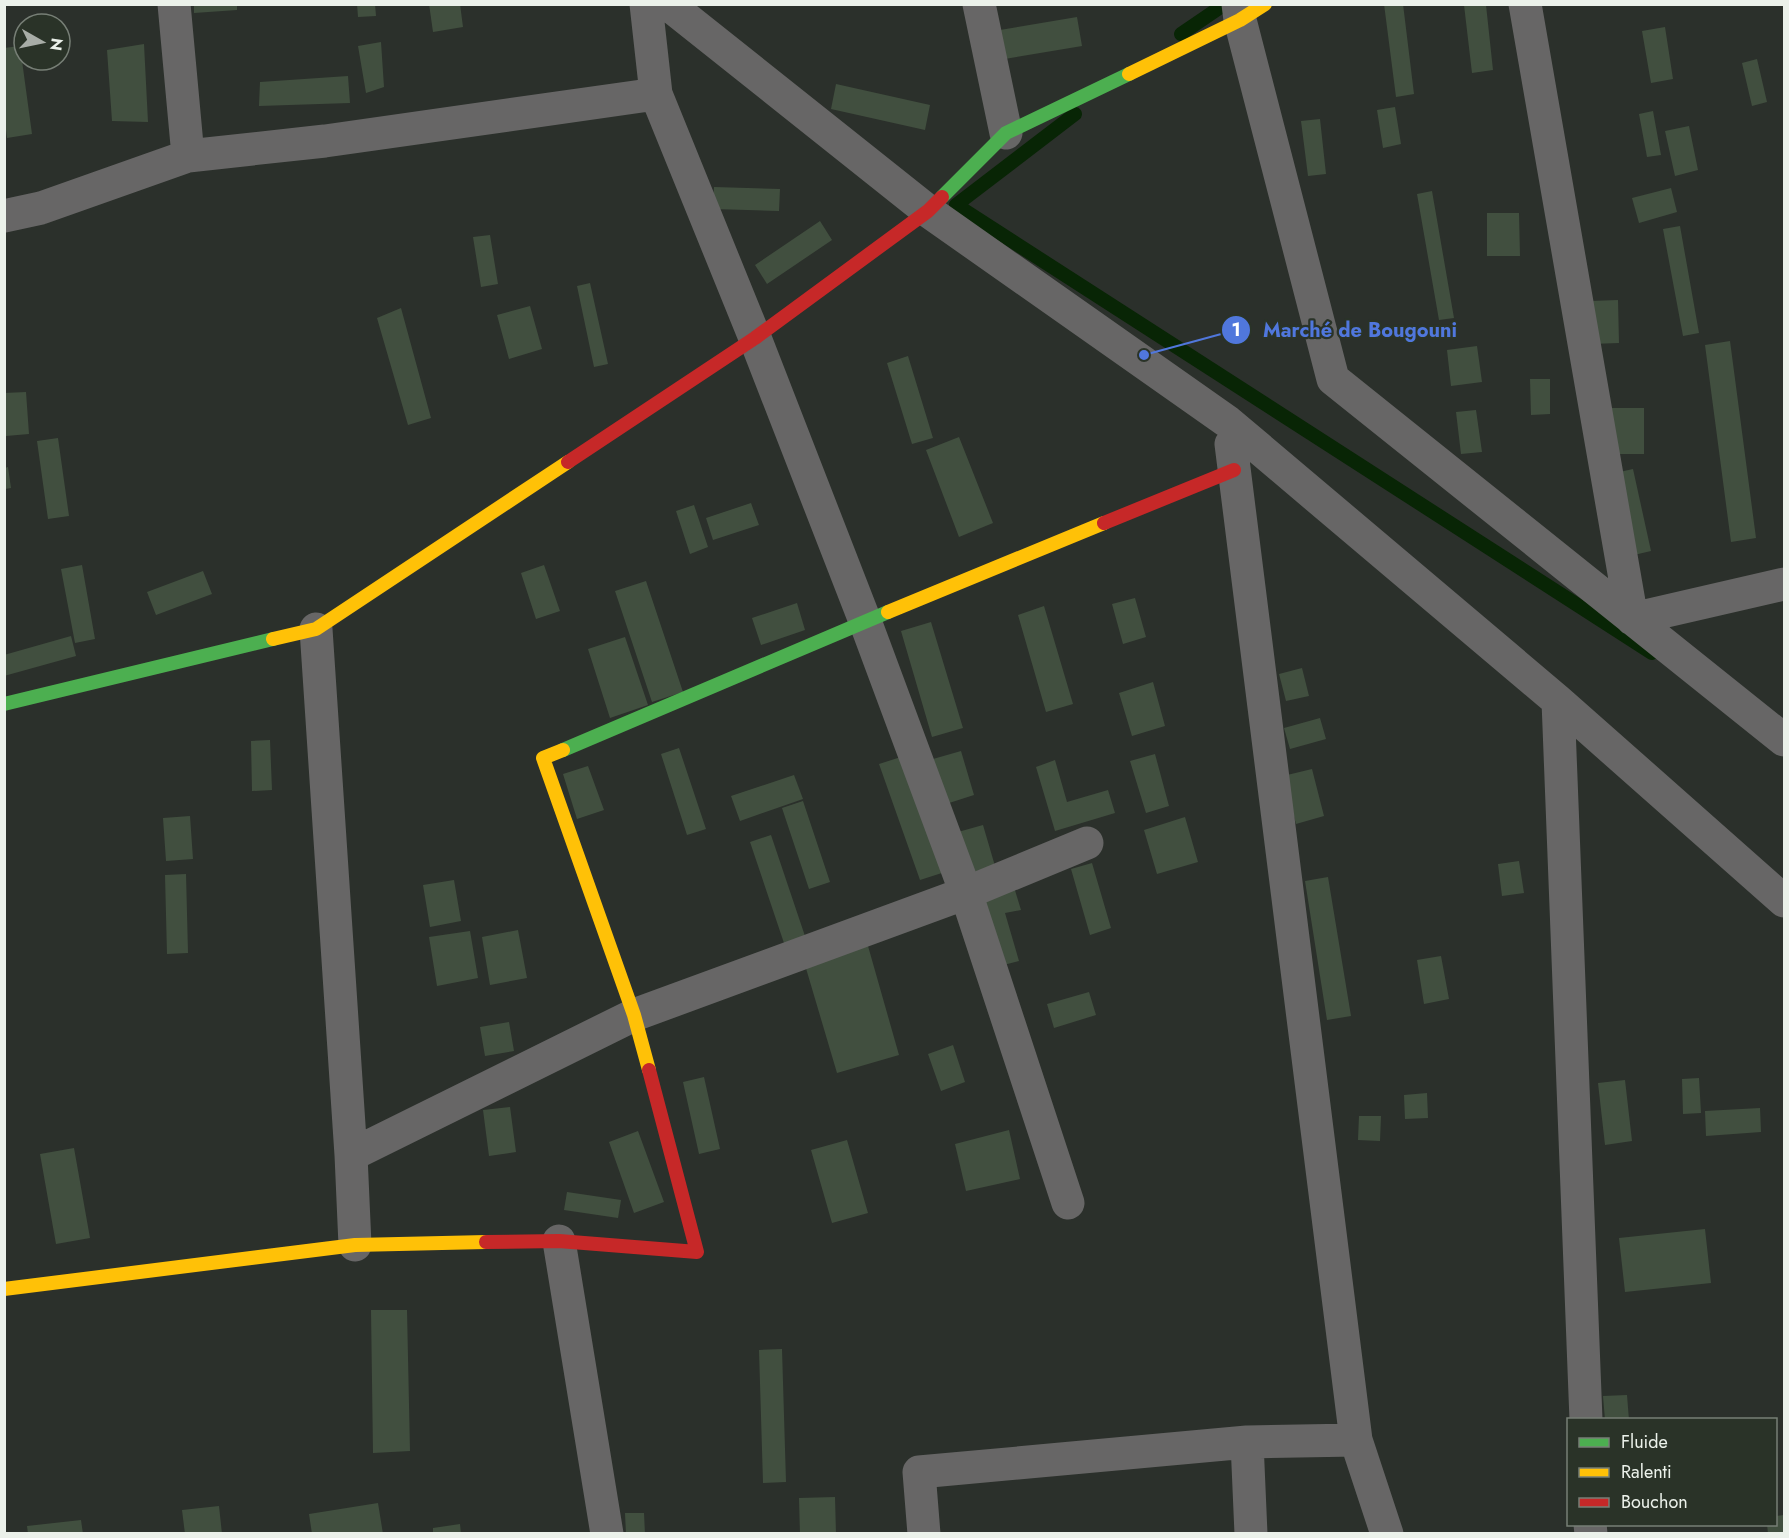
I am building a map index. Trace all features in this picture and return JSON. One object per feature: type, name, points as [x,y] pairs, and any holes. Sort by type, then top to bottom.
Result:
[{"type":"street","points":[[174,4],[188,156]]},
{"type":"street","points":[[646,4],[656,94],[865,621],[966,893],[1068,1203]]},
{"type":"street","points":[[668,4],[928,211],[1228,422],[1558,701],[1785,902]]},
{"type":"street","points":[[979,4],[1006,133]]},
{"type":"street","points":[[1525,4],[1632,619]]},
{"type":"street","points":[[4,704],[316,629],[754,338],[928,211],[1006,133],[1248,10],[1333,379],[1785,740]]},
{"type":"street","points":[[4,216],[41,208],[188,156],[325,141],[656,94]]},
{"type":"street","points":[[1228,422],[1356,1440],[1387,1533]]},
{"type":"street","points":[[4,1288],[355,1245],[559,1241],[697,1252],[634,1016],[543,758],[865,621],[1234,470]]},
{"type":"street","points":[[1632,619],[1785,584]]},
{"type":"street","points":[[316,629],[355,1245]]},
{"type":"street","points":[[1558,701],[1586,1418]]},
{"type":"street","points":[[351,1155],[634,1016],[966,893],[1087,843]]},
{"type":"street","points":[[559,1241],[607,1533]]},
{"type":"street","points":[[924,1533],[919,1472],[1246,1442],[1356,1440]]},
{"type":"street","points":[[1246,1442],[1251,1533]]},
{"type":"building","points":[[357,4],[375,4],[376,16],[358,17]]},
{"type":"building","points":[[429,4],[460,4],[463,27],[433,32]]},
{"type":"building","points":[[1384,4],[1403,4],[1414,94],[1396,97]]},
{"type":"building","points":[[194,5],[237,5],[237,10],[194,13]]},
{"type":"building","points":[[1464,5],[1486,5],[1493,70],[1472,73]]},
{"type":"building","points":[[1077,17],[1082,46],[981,63],[976,34]]},
{"type":"building","points":[[1665,27],[1673,79],[1651,83],[1642,31]]},
{"type":"building","points":[[381,42],[384,87],[366,93],[358,46]]},
{"type":"building","points":[[144,44],[148,122],[112,121],[107,50]]},
{"type":"building","points":[[12,47],[12,72],[24,72],[32,134],[7,138],[4,115],[4,48]]},
{"type":"building","points":[[1757,59],[1767,102],[1752,106],[1742,63]]},
{"type":"building","points":[[348,76],[350,103],[259,106],[260,82]]},
{"type":"building","points":[[836,84],[930,105],[925,130],[831,109]]},
{"type":"building","points":[[1395,107],[1401,144],[1383,148],[1377,110]]},
{"type":"building","points":[[1653,111],[1661,155],[1647,157],[1639,114]]},
{"type":"building","points":[[1320,119],[1326,174],[1308,176],[1301,121]]},
{"type":"building","points":[[1689,126],[1698,170],[1675,176],[1665,131]]},
{"type":"building","points":[[714,187],[780,189],[779,211],[713,209]]},
{"type":"building","points":[[1671,188],[1677,212],[1639,223],[1632,198]]},
{"type":"building","points":[[1432,191],[1454,318],[1439,320],[1417,194]]},
{"type":"building","points":[[1487,213],[1519,213],[1520,256],[1487,256]]},
{"type":"building","points":[[820,221],[832,240],[767,284],[755,265]]},
{"type":"building","points":[[1680,226],[1699,333],[1683,336],[1663,229]]},
{"type":"building","points":[[490,235],[498,284],[481,287],[473,237]]},
{"type":"building","points":[[590,283],[608,364],[594,367],[577,286]]},
{"type":"building","points":[[1618,300],[1619,343],[1591,344],[1590,301]]},
{"type":"building","points":[[530,306],[542,349],[509,359],[497,315]]},
{"type":"building","points":[[401,308],[431,418],[408,425],[377,318]]},
{"type":"building","points":[[1730,341],[1756,538],[1731,542],[1705,345]]},
{"type":"building","points":[[1477,346],[1482,382],[1451,386],[1447,350]]},
{"type":"building","points":[[908,356],[933,438],[912,444],[887,363]]},
{"type":"building","points":[[1530,379],[1550,379],[1550,414],[1531,415]]},
{"type":"building","points":[[26,392],[29,434],[6,436],[4,393]]},
{"type":"building","points":[[1609,408],[1644,408],[1644,454],[1609,454]]},
{"type":"building","points":[[1476,410],[1482,452],[1461,454],[1456,412]]},
{"type":"building","points":[[959,437],[993,523],[959,537],[926,450]]},
{"type":"building","points":[[58,438],[69,516],[48,519],[37,441]]},
{"type":"building","points":[[8,467],[11,488],[5,489],[5,468]]},
{"type":"building","points":[[1633,469],[1651,551],[1634,555],[1615,473]]},
{"type":"building","points":[[751,503],[759,525],[713,540],[706,518]]},
{"type":"building","points":[[694,505],[708,547],[690,554],[676,511]]},
{"type":"building","points":[[82,565],[95,639],[75,643],[61,569]]},
{"type":"building","points":[[544,565],[560,611],[536,619],[521,573]]},
{"type":"building","points":[[203,571],[212,594],[156,615],[147,592]]},
{"type":"building","points":[[646,581],[683,692],[652,702],[615,591]]},
{"type":"building","points":[[1135,598],[1146,637],[1123,644],[1112,604]]},
{"type":"building","points":[[797,603],[805,630],[761,645],[752,618]]},
{"type":"building","points":[[1044,606],[1073,704],[1046,712],[1018,615]]},
{"type":"building","points":[[931,622],[963,728],[932,737],[901,631]]},
{"type":"building","points":[[71,636],[76,656],[4,676],[4,655]]},
{"type":"building","points":[[625,637],[648,705],[610,718],[588,649]]},
{"type":"building","points":[[1302,668],[1309,696],[1286,701],[1279,674]]},
{"type":"building","points":[[1153,682],[1165,726],[1132,736],[1119,693]]},
{"type":"building","points":[[1320,718],[1326,739],[1290,749],[1284,728]]},
{"type":"building","points":[[270,740],[272,790],[252,791],[251,741]]},
{"type":"building","points":[[679,748],[706,829],[687,835],[661,754]]},
{"type":"building","points":[[961,751],[974,795],[946,804],[933,759]]},
{"type":"building","points":[[1155,754],[1169,806],[1146,813],[1130,761]]},
{"type":"building","points":[[904,756],[945,872],[920,880],[879,764]]},
{"type":"building","points":[[1055,760],[1067,802],[1108,790],[1115,813],[1055,831],[1036,767]]},
{"type":"building","points":[[588,766],[604,810],[577,819],[563,774]]},
{"type":"building","points":[[1312,769],[1324,816],[1296,824],[1283,776]]},
{"type":"building","points":[[794,775],[803,799],[740,821],[731,796]]},
{"type":"building","points":[[803,801],[830,882],[809,889],[782,808]]},
{"type":"building","points":[[190,816],[193,859],[166,861],[163,818]]},
{"type":"building","points":[[1185,817],[1198,862],[1157,874],[1144,830]]},
{"type":"building","points":[[983,825],[995,866],[970,873],[958,832]]},
{"type":"building","points":[[771,835],[807,942],[786,949],[750,842]]},
{"type":"building","points":[[1519,861],[1524,893],[1502,896],[1498,864]]},
{"type":"building","points":[[1092,863],[1111,928],[1090,935],[1071,869]]},
{"type":"building","points":[[186,874],[188,953],[167,954],[165,875]]},
{"type":"building","points":[[1328,877],[1351,1016],[1327,1020],[1305,881]]},
{"type":"building","points":[[454,880],[461,921],[430,927],[423,885]]},
{"type":"building","points":[[1014,887],[1021,910],[1005,913],[1019,961],[996,967],[976,899]]},
{"type":"building","points":[[518,930],[527,978],[490,985],[482,937]]},
{"type":"building","points":[[470,931],[478,978],[437,986],[429,937]]},
{"type":"building","points":[[868,946],[899,1055],[837,1073],[805,965]]},
{"type":"building","points":[[1441,956],[1449,999],[1424,1004],[1417,960]]},
{"type":"building","points":[[1089,992],[1096,1015],[1054,1028],[1047,1004]]},
{"type":"building","points":[[509,1022],[514,1051],[485,1056],[480,1027]]},
{"type":"building","points":[[953,1045],[965,1082],[941,1091],[928,1054]]},
{"type":"building","points":[[704,1077],[720,1149],[699,1154],[683,1082]]},
{"type":"building","points":[[1699,1078],[1701,1113],[1683,1114],[1682,1079]]},
{"type":"building","points":[[1625,1080],[1632,1141],[1605,1145],[1598,1083]]},
{"type":"building","points":[[1427,1093],[1428,1118],[1405,1119],[1404,1095]]},
{"type":"building","points":[[510,1107],[516,1152],[489,1156],[483,1110]]},
{"type":"building","points":[[1760,1108],[1761,1132],[1706,1136],[1705,1111]]},
{"type":"building","points":[[1359,1116],[1381,1116],[1380,1141],[1358,1140]]},
{"type":"building","points":[[1009,1130],[1020,1179],[966,1191],[955,1144]]},
{"type":"building","points":[[638,1131],[664,1202],[634,1213],[609,1142]]},
{"type":"building","points":[[847,1140],[868,1213],[832,1223],[811,1150]]},
{"type":"building","points":[[74,1148],[90,1238],[56,1244],[40,1154]]},
{"type":"building","points":[[567,1192],[621,1200],[618,1218],[564,1210]]},
{"type":"building","points":[[1705,1229],[1711,1283],[1625,1292],[1619,1238]]},
{"type":"building","points":[[371,1310],[407,1310],[410,1451],[373,1453]]},
{"type":"building","points":[[782,1349],[786,1482],[763,1483],[759,1350]]},
{"type":"building","points":[[1627,1395],[1629,1418],[1605,1418],[1603,1396]]},
{"type":"building","points":[[835,1497],[836,1534],[800,1534],[799,1498]]},
{"type":"building","points":[[378,1503],[383,1534],[312,1534],[309,1514]]},
{"type":"building","points":[[219,1506],[222,1534],[185,1534],[182,1510]]},
{"type":"building","points":[[625,1513],[644,1513],[645,1534],[626,1534]]},
{"type":"building","points":[[1784,1515],[1784,1534],[1768,1534],[1767,1526],[1777,1526],[1777,1516]]},
{"type":"building","points":[[81,1520],[83,1534],[28,1534],[27,1526]]},
{"type":"building","points":[[460,1524],[461,1534],[433,1534],[433,1528]]},
{"type":"waterway","points":[[1181,34],[1225,4]]},
{"type":"waterway","points":[[1075,114],[956,205],[1652,653]]},
{"type":"traffic: fast","points":[[942,197],[1006,133],[1129,74]]},
{"type":"traffic: fast","points":[[563,750],[888,612]]},
{"type":"traffic: fast","points":[[4,704],[273,639]]},
{"type":"traffic: slow","points":[[1129,74],[1240,20],[1265,4]]},
{"type":"traffic: slow","points":[[273,639],[316,629],[568,462]]},
{"type":"traffic: slow","points":[[888,612],[1104,523]]},
{"type":"traffic: slow","points":[[563,750],[543,758],[634,1015],[649,1070]]},
{"type":"traffic: slow","points":[[4,1289],[355,1245],[486,1242]]},
{"type":"traffic: jam","points":[[568,462],[755,338],[928,211],[942,197]]},
{"type":"traffic: jam","points":[[1104,523],[1234,470]]},
{"type":"traffic: jam","points":[[486,1242],[559,1241],[697,1252],[649,1070]]},
{"type":"place","name":"Marché de Bougouni","points":[[1144,355]]}]
